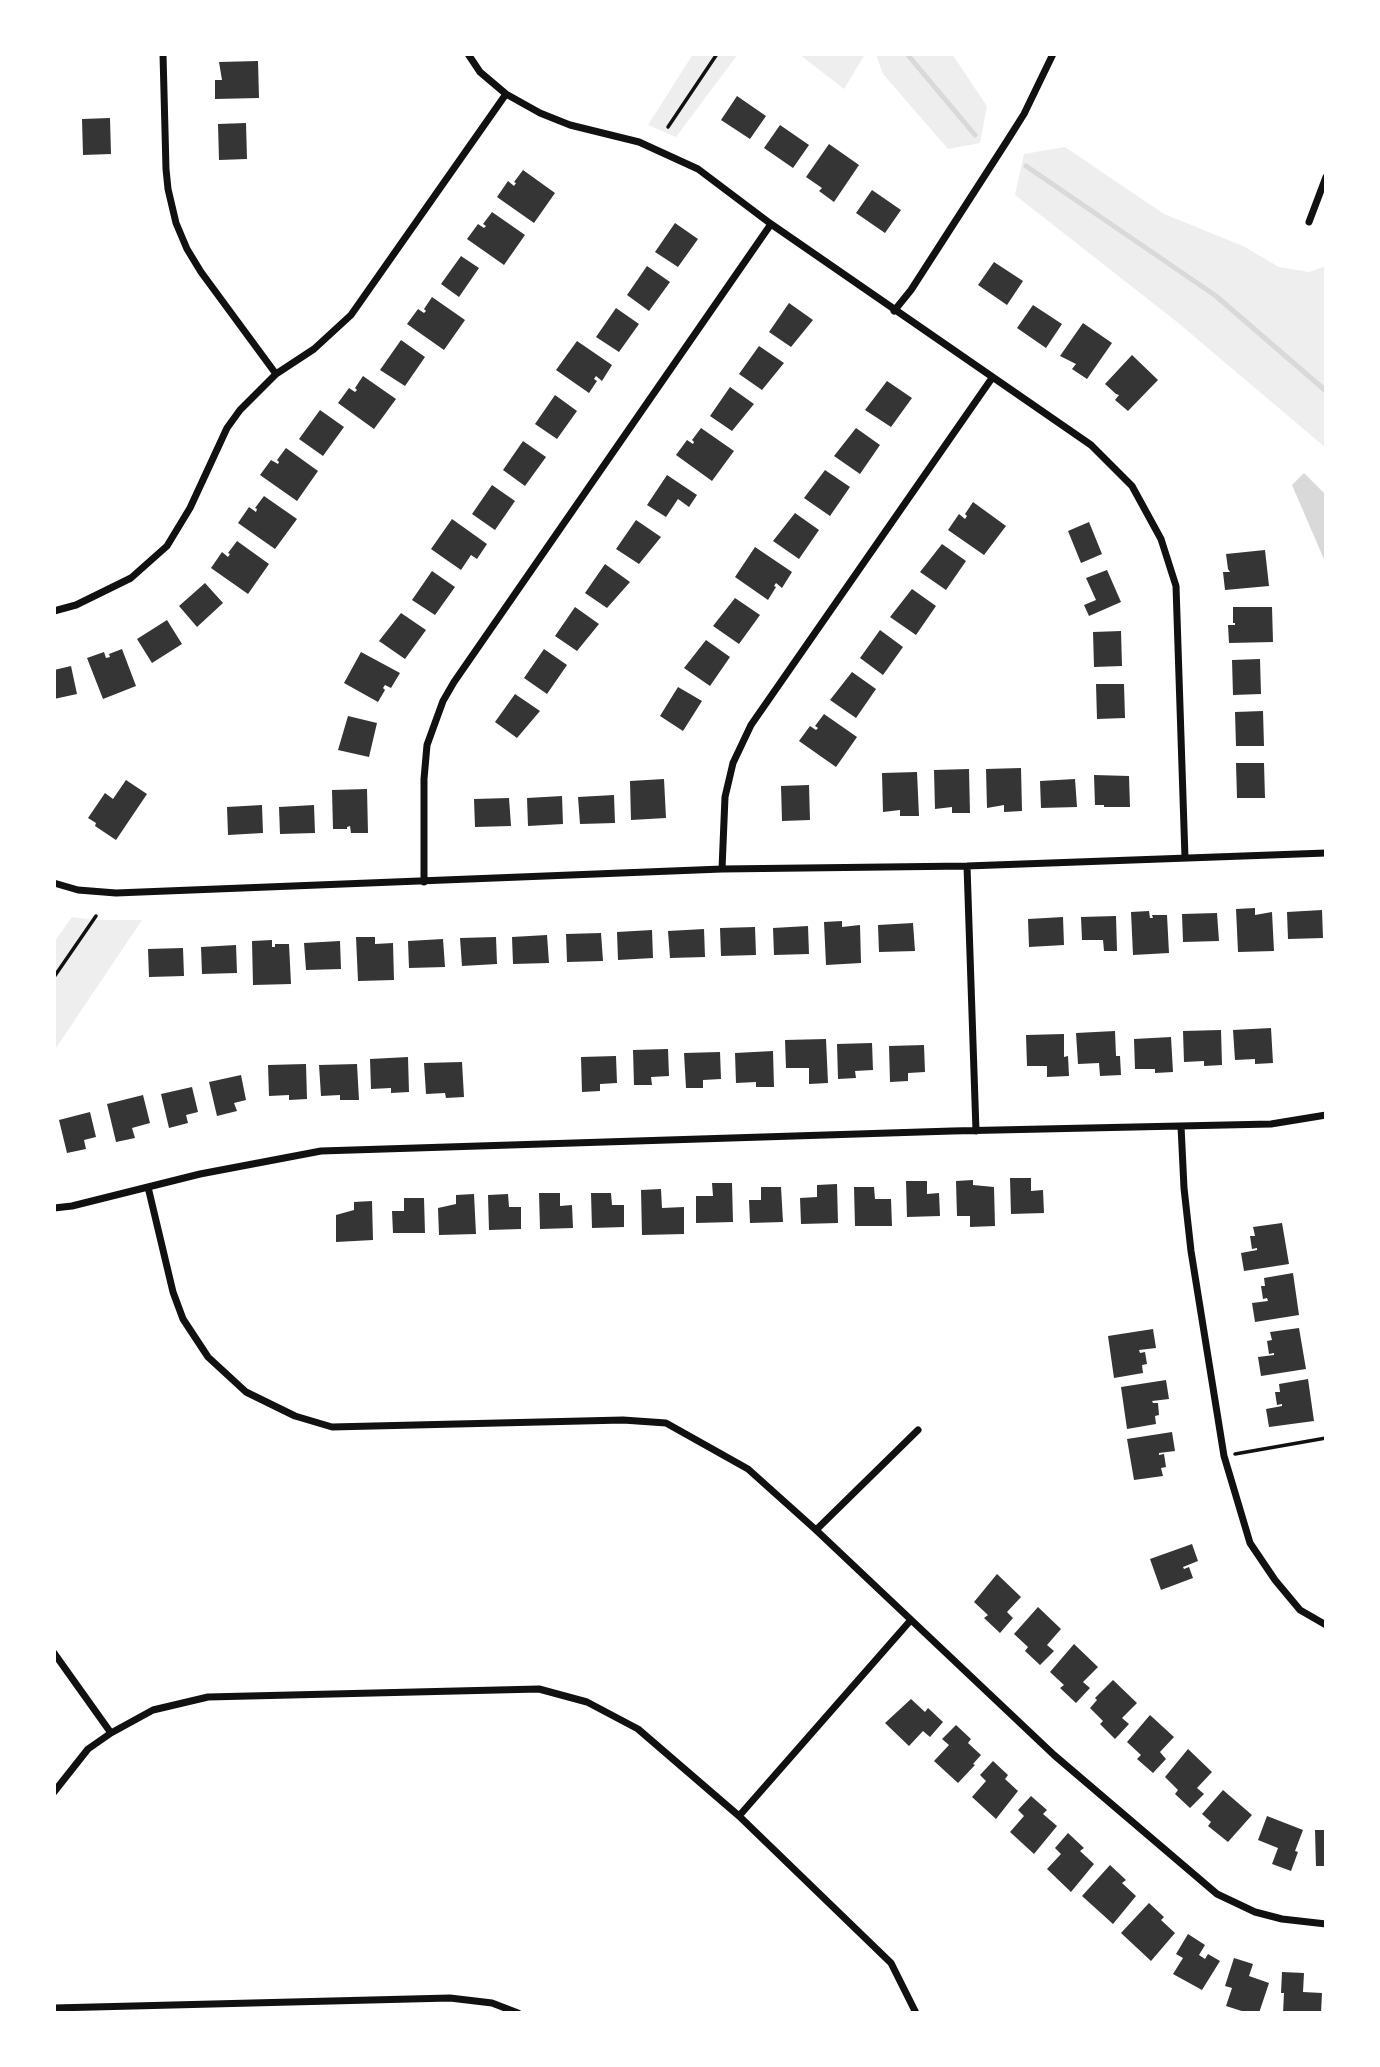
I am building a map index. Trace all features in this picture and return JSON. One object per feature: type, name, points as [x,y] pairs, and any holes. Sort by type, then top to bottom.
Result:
[{"type":"street","points":[[163,54],[167,179],[176,223],[201,272],[276,374]]},
{"type":"street","points":[[468,54],[480,72],[506,94],[540,113],[570,125],[639,142],[698,169],[771,225],[1091,445],[1132,486],[1161,539],[1176,586],[1185,858]]},
{"type":"street","points":[[894,310],[911,290],[1024,114],[1054,54]]},
{"type":"street","points":[[54,611],[76,605],[131,578],[167,546],[190,508],[228,428],[240,410],[276,374],[314,349],[351,315],[506,94]]},
{"type":"street","points":[[1309,222],[1326,177]]},
{"type":"street","points":[[424,882],[424,779],[427,745],[443,701],[454,681],[771,225]]},
{"type":"street","points":[[722,869],[725,797],[733,762],[751,725],[992,378]]},
{"type":"street","points":[[54,883],[78,890],[116,893],[722,869],[967,866],[1326,853]]},
{"type":"street","points":[[967,866],[976,1131]]},
{"type":"street","points":[[54,1208],[72,1206],[200,1174],[321,1151],[1272,1124],[1326,1115]]},
{"type":"street","points":[[1181,1126],[1191,1251],[1224,1456],[1250,1543],[1275,1580],[1300,1609],[1326,1625]]},
{"type":"street","points":[[148,1187],[173,1292],[183,1319],[208,1357],[246,1392],[295,1416],[332,1427],[624,1420],[666,1423],[748,1469],[1054,1755],[1217,1894],[1255,1912],[1282,1919],[1326,1924]]},
{"type":"street","points":[[816,1530],[918,1430]]},
{"type":"street","points":[[740,1816],[910,1621]]},
{"type":"street","points":[[54,1653],[111,1733]]},
{"type":"street","points":[[54,1792],[88,1749],[111,1733],[153,1710],[208,1697],[539,1689],[587,1702],[638,1729],[740,1816],[891,1963],[916,2013]]},
{"type":"street","points":[[54,2008],[450,1998],[492,2003],[518,2013]]},
{"type":"path","points":[[667,127],[717,54]]},
{"type":"path","points":[[54,977],[96,916]]},
{"type":"path","points":[[1224,1456],[1313,1438],[1326,1438]]},
{"type":"shaded area","points":[[693,54],[738,54],[676,137],[648,125]]},
{"type":"shaded area","points":[[799,54],[865,54],[844,89]]},
{"type":"shaded area","points":[[876,54],[952,54],[987,106],[980,143],[948,149],[883,74]]},
{"type":"shaded area","points":[[1065,147],[1164,214],[1243,246],[1279,267],[1309,272],[1326,266],[1326,448],[1177,322],[1015,195],[1024,154]]},
{"type":"shaded area","points":[[1304,473],[1326,495],[1326,564],[1292,485]]},
{"type":"shaded area","points":[[72,917],[142,920],[54,1051],[54,942]]},
{"type":"building","points":[[258,61],[259,98],[215,99],[215,80],[222,80],[219,62]]},
{"type":"building","points":[[737,96],[766,116],[750,139],[721,120]]},
{"type":"building","points":[[110,118],[111,154],[83,155],[82,119]]},
{"type":"building","points":[[246,123],[247,159],[219,160],[218,124]]},
{"type":"building","points":[[780,125],[809,145],[793,168],[764,148]]},
{"type":"building","points":[[829,144],[859,165],[834,202],[819,191],[822,188],[806,177]]},
{"type":"building","points":[[523,170],[555,193],[534,223],[497,197],[508,181],[514,186]]},
{"type":"building","points":[[872,190],[901,210],[885,233],[856,213]]},
{"type":"building","points":[[492,212],[525,235],[504,265],[467,239],[478,224],[484,228],[486,226],[483,224]]},
{"type":"building","points":[[675,223],[698,239],[678,267],[655,252]]},
{"type":"building","points":[[461,256],[479,268],[459,297],[441,284]]},
{"type":"building","points":[[994,262],[1023,281],[1007,305],[978,285]]},
{"type":"building","points":[[647,266],[670,282],[649,311],[627,295]]},
{"type":"building","points":[[432,297],[465,320],[444,350],[407,324],[418,309],[424,313],[426,311],[424,309]]},
{"type":"building","points":[[789,303],[813,320],[791,347],[769,332]]},
{"type":"building","points":[[1033,305],[1062,324],[1046,348],[1017,328]]},
{"type":"building","points":[[616,308],[639,324],[619,352],[596,337]]},
{"type":"building","points":[[1083,323],[1112,343],[1087,379],[1072,369],[1076,364],[1060,356]]},
{"type":"building","points":[[401,340],[425,357],[405,386],[380,370]]},
{"type":"building","points":[[577,341],[612,365],[602,381],[596,376],[594,379],[597,381],[589,393],[556,370]]},
{"type":"building","points":[[759,346],[784,363],[762,390],[739,374]]},
{"type":"building","points":[[1132,355],[1158,380],[1128,411],[1115,400],[1119,395],[1105,384]]},
{"type":"building","points":[[363,376],[396,399],[374,429],[338,403],[349,388],[355,392],[357,390],[355,388]]},
{"type":"building","points":[[887,381],[912,398],[891,427],[865,410]]},
{"type":"building","points":[[730,387],[754,404],[732,431],[710,416]]},
{"type":"building","points":[[555,395],[577,411],[557,439],[535,424]]},
{"type":"building","points":[[320,410],[344,427],[323,456],[299,439]]},
{"type":"building","points":[[701,428],[734,451],[712,481],[676,455],[687,440],[693,444],[692,440]]},
{"type":"building","points":[[856,428],[880,445],[860,474],[834,456]]},
{"type":"building","points":[[523,441],[546,457],[525,486],[503,470]]},
{"type":"building","points":[[286,448],[318,471],[297,501],[260,475],[271,460],[278,464],[277,460]]},
{"type":"building","points":[[825,470],[850,487],[830,516],[804,498]]},
{"type":"building","points":[[667,475],[697,495],[689,507],[678,499],[666,517],[647,505]]},
{"type":"building","points":[[492,485],[515,501],[495,530],[472,514]]},
{"type":"building","points":[[264,496],[297,519],[275,549],[238,523],[249,507],[256,512],[255,508]]},
{"type":"building","points":[[973,502],[1006,526],[984,555],[948,530],[959,514],[965,519],[965,514]]},
{"type":"building","points":[[795,513],[819,530],[799,559],[773,541]]},
{"type":"building","points":[[452,519],[487,544],[477,559],[471,555],[461,570],[431,549]]},
{"type":"building","points":[[636,520],[661,537],[639,564],[616,549]]},
{"type":"building","points":[[1089,522],[1102,554],[1081,563],[1068,531]]},
{"type":"building","points":[[237,541],[269,564],[248,594],[211,568],[222,552],[228,557]]},
{"type":"building","points":[[942,544],[966,561],[946,590],[920,572]]},
{"type":"building","points":[[755,547],[792,572],[782,588],[776,583],[768,600],[735,577]]},
{"type":"building","points":[[1265,550],[1269,586],[1225,590],[1223,572],[1230,572],[1226,554]]},
{"type":"building","points":[[605,564],[630,582],[607,608],[585,593]]},
{"type":"building","points":[[1107,570],[1121,602],[1089,616],[1084,605],[1096,600],[1086,578]]},
{"type":"building","points":[[432,571],[455,587],[435,615],[412,600]]},
{"type":"building","points":[[205,583],[223,603],[197,627],[179,606]]},
{"type":"building","points":[[912,589],[936,606],[916,635],[890,617]]},
{"type":"building","points":[[735,598],[760,615],[739,644],[713,626]]},
{"type":"building","points":[[575,607],[599,624],[577,651],[555,636]]},
{"type":"building","points":[[1233,607],[1272,607],[1273,642],[1229,643],[1228,625],[1235,625]]},
{"type":"building","points":[[401,613],[426,630],[405,659],[379,641]]},
{"type":"building","points":[[167,620],[182,644],[152,663],[137,639]]},
{"type":"building","points":[[880,630],[903,647],[883,675],[860,658]]},
{"type":"building","points":[[1121,631],[1122,666],[1094,667],[1093,632]]},
{"type":"building","points":[[706,640],[730,657],[710,686],[684,668]]},
{"type":"building","points":[[122,649],[136,686],[103,699],[87,658],[104,652],[106,658],[110,657],[109,654]]},
{"type":"building","points":[[544,649],[567,665],[547,694],[524,678]]},
{"type":"building","points":[[361,652],[400,673],[391,688],[385,685],[378,702],[344,683]]},
{"type":"building","points":[[1260,659],[1261,694],[1233,695],[1232,660]]},
{"type":"building","points":[[71,666],[77,694],[54,699],[54,670]]},
{"type":"building","points":[[852,672],[876,689],[856,718],[830,700]]},
{"type":"building","points":[[1096,684],[1124,684],[1125,718],[1097,719]]},
{"type":"building","points":[[678,687],[702,701],[683,731],[660,716]]},
{"type":"building","points":[[515,694],[540,711],[517,738],[495,722]]},
{"type":"building","points":[[1263,711],[1264,746],[1236,746],[1235,712]]},
{"type":"building","points":[[824,714],[857,737],[836,767],[799,741],[810,726],[816,730],[818,728],[815,726]]},
{"type":"building","points":[[348,716],[377,723],[369,757],[338,750]]},
{"type":"building","points":[[1236,763],[1264,763],[1265,798],[1237,798]]},
{"type":"building","points":[[1021,768],[1022,811],[1004,812],[1004,805],[987,808],[986,769]]},
{"type":"building","points":[[969,769],[970,813],[952,813],[952,807],[935,809],[934,770]]},
{"type":"building","points":[[917,772],[919,816],[900,816],[900,810],[883,812],[882,773]]},
{"type":"building","points":[[1094,775],[1129,776],[1130,807],[1095,805]]},
{"type":"building","points":[[664,779],[666,818],[631,820],[630,781]]},
{"type":"building","points":[[1075,779],[1077,807],[1041,808],[1040,781]]},
{"type":"building","points":[[126,780],[147,794],[116,840],[88,818],[105,793],[113,799]]},
{"type":"building","points":[[809,785],[810,820],[782,821],[781,786]]},
{"type":"building","points":[[367,789],[368,833],[351,833],[350,826],[347,829],[333,829],[332,790]]},
{"type":"building","points":[[614,795],[615,823],[580,824],[578,797]]},
{"type":"building","points":[[562,796],[563,824],[528,826],[527,798]]},
{"type":"building","points":[[509,798],[511,826],[475,827],[474,799]]},
{"type":"building","points":[[262,805],[263,833],[228,835],[227,807]]},
{"type":"building","points":[[314,805],[315,833],[280,834],[279,807]]},
{"type":"building","points":[[1255,908],[1255,915],[1272,912],[1274,951],[1238,952],[1236,909]]},
{"type":"building","points":[[1322,910],[1323,938],[1288,939],[1287,912]]},
{"type":"building","points":[[1149,911],[1150,918],[1153,918],[1152,915],[1167,915],[1169,953],[1133,955],[1131,912]]},
{"type":"building","points":[[1217,913],[1219,941],[1183,942],[1182,914]]},
{"type":"building","points":[[1116,916],[1117,951],[1104,951],[1103,940],[1082,940],[1081,917]]},
{"type":"building","points":[[1063,917],[1064,945],[1029,947],[1028,919]]},
{"type":"building","points":[[842,921],[842,927],[860,925],[861,963],[826,965],[824,922]]},
{"type":"building","points":[[913,923],[915,951],[879,952],[878,925]]},
{"type":"building","points":[[808,926],[809,954],[774,955],[773,928]]},
{"type":"building","points":[[755,927],[756,955],[721,956],[720,928]]},
{"type":"building","points":[[704,929],[705,957],[670,958],[668,931]]},
{"type":"building","points":[[652,930],[653,958],[618,960],[617,932]]},
{"type":"building","points":[[601,933],[603,961],[567,962],[566,934]]},
{"type":"building","points":[[547,935],[549,963],[513,964],[512,937]]},
{"type":"building","points":[[356,937],[375,937],[375,944],[393,943],[394,980],[358,981]]},
{"type":"building","points":[[496,937],[497,964],[462,966],[460,938]]},
{"type":"building","points":[[443,939],[445,967],[409,968],[408,941]]},
{"type":"building","points":[[272,940],[272,947],[275,947],[275,944],[289,944],[291,984],[253,985],[252,941]]},
{"type":"building","points":[[340,941],[341,969],[306,970],[304,943]]},
{"type":"building","points":[[236,945],[237,973],[202,974],[201,947]]},
{"type":"building","points":[[183,948],[184,976],[149,977],[148,949]]},
{"type":"building","points":[[1271,1028],[1273,1063],[1255,1064],[1255,1059],[1235,1060],[1233,1030]]},
{"type":"building","points":[[1221,1030],[1222,1065],[1204,1066],[1204,1061],[1184,1062],[1183,1031]]},
{"type":"building","points":[[1115,1031],[1116,1056],[1120,1056],[1121,1075],[1100,1076],[1099,1063],[1078,1064],[1076,1033]]},
{"type":"building","points":[[1064,1034],[1064,1057],[1068,1056],[1069,1076],[1047,1077],[1047,1066],[1027,1066],[1026,1035]]},
{"type":"building","points":[[1171,1037],[1173,1072],[1155,1073],[1155,1069],[1135,1069],[1134,1039]]},
{"type":"building","points":[[826,1039],[828,1083],[809,1084],[809,1068],[786,1068],[785,1040]]},
{"type":"building","points":[[872,1043],[873,1070],[855,1071],[856,1078],[838,1079],[837,1044]]},
{"type":"building","points":[[924,1045],[925,1072],[908,1073],[908,1081],[890,1082],[889,1046]]},
{"type":"building","points":[[668,1049],[669,1076],[651,1077],[652,1085],[634,1085],[633,1050]]},
{"type":"building","points":[[773,1051],[774,1087],[756,1087],[756,1082],[736,1083],[735,1053]]},
{"type":"building","points":[[720,1052],[721,1079],[703,1080],[703,1088],[686,1088],[684,1053]]},
{"type":"building","points":[[616,1056],[617,1083],[600,1084],[600,1091],[582,1092],[581,1057]]},
{"type":"building","points":[[408,1057],[409,1092],[391,1093],[391,1088],[371,1089],[370,1059]]},
{"type":"building","points":[[462,1062],[464,1097],[446,1098],[445,1093],[426,1094],[424,1063]]},
{"type":"building","points":[[306,1064],[307,1099],[289,1100],[289,1095],[269,1096],[268,1065]]},
{"type":"building","points":[[357,1064],[359,1100],[340,1100],[340,1095],[321,1096],[319,1065]]},
{"type":"building","points":[[241,1075],[246,1100],[234,1103],[237,1111],[217,1116],[209,1082]]},
{"type":"building","points":[[192,1087],[198,1112],[186,1115],[188,1123],[169,1128],[161,1094]]},
{"type":"building","points":[[143,1095],[150,1123],[132,1128],[135,1138],[116,1142],[107,1104]]},
{"type":"building","points":[[90,1112],[96,1137],[84,1140],[86,1149],[67,1153],[59,1120]]},
{"type":"building","points":[[1010,1178],[1031,1178],[1031,1191],[1043,1190],[1044,1213],[1011,1214]]},
{"type":"building","points":[[973,1180],[973,1185],[994,1187],[995,1226],[970,1227],[970,1216],[957,1216],[956,1181]]},
{"type":"building","points":[[906,1181],[927,1181],[927,1194],[939,1193],[940,1216],[907,1217]]},
{"type":"building","points":[[712,1183],[732,1183],[733,1222],[696,1223],[696,1196],[713,1196]]},
{"type":"building","points":[[837,1184],[838,1223],[801,1224],[800,1198],[817,1197],[817,1185]]},
{"type":"building","points":[[761,1187],[781,1187],[783,1222],[750,1223],[749,1200],[761,1200]]},
{"type":"building","points":[[854,1187],[874,1187],[875,1199],[891,1199],[892,1226],[855,1226]]},
{"type":"building","points":[[661,1189],[662,1208],[684,1207],[684,1234],[642,1235],[641,1190]]},
{"type":"building","points":[[539,1193],[560,1193],[560,1206],[572,1205],[573,1228],[540,1229]]},
{"type":"building","points":[[591,1193],[611,1193],[612,1205],[624,1205],[624,1227],[592,1228]]},
{"type":"building","points":[[474,1194],[476,1234],[439,1235],[438,1208],[456,1204],[456,1195]]},
{"type":"building","points":[[508,1194],[509,1207],[521,1207],[521,1229],[489,1230],[488,1195]]},
{"type":"building","points":[[404,1198],[424,1198],[425,1233],[393,1233],[392,1211],[404,1211]]},
{"type":"building","points":[[372,1201],[373,1240],[336,1242],[336,1215],[354,1210],[354,1202]]},
{"type":"building","points":[[1282,1223],[1289,1264],[1244,1271],[1241,1253],[1257,1250],[1252,1249],[1250,1236],[1255,1236],[1253,1227]]},
{"type":"building","points":[[1293,1273],[1299,1315],[1255,1322],[1252,1303],[1268,1301],[1267,1298],[1263,1299],[1261,1286],[1265,1286],[1264,1278]]},
{"type":"building","points":[[1299,1328],[1306,1369],[1261,1376],[1258,1357],[1274,1355],[1269,1354],[1267,1341],[1272,1340],[1270,1332]]},
{"type":"building","points":[[1153,1329],[1156,1348],[1139,1350],[1140,1353],[1145,1352],[1147,1364],[1142,1365],[1143,1373],[1114,1378],[1108,1336]]},
{"type":"building","points":[[1308,1379],[1314,1421],[1269,1427],[1266,1409],[1282,1406],[1277,1405],[1275,1392],[1280,1392],[1279,1384]]},
{"type":"building","points":[[1166,1380],[1169,1399],[1152,1401],[1158,1403],[1159,1415],[1155,1416],[1156,1424],[1127,1429],[1121,1387]]},
{"type":"building","points":[[1172,1432],[1175,1451],[1159,1453],[1164,1454],[1166,1467],[1161,1468],[1163,1476],[1134,1480],[1127,1439]]},
{"type":"building","points":[[1192,1544],[1198,1561],[1183,1567],[1189,1567],[1193,1578],[1161,1590],[1150,1559]]},
{"type":"building","points":[[997,1574],[1021,1597],[1007,1612],[1013,1618],[1000,1633],[984,1618],[988,1615],[974,1602]]},
{"type":"building","points":[[1038,1607],[1061,1629],[1047,1645],[1054,1651],[1040,1665],[1025,1651],[1028,1647],[1014,1634]]},
{"type":"building","points":[[1074,1644],[1098,1667],[1083,1682],[1090,1688],[1076,1703],[1060,1688],[1064,1685],[1050,1672]]},
{"type":"building","points":[[1113,1680],[1137,1703],[1122,1718],[1129,1724],[1115,1739],[1100,1724],[1103,1721],[1090,1708],[1097,1700],[1095,1698]]},
{"type":"building","points":[[911,1699],[925,1712],[928,1708],[943,1722],[930,1737],[923,1731],[909,1746],[885,1723]]},
{"type":"building","points":[[1150,1715],[1174,1737],[1160,1752],[1166,1759],[1153,1773],[1137,1759],[1141,1755],[1127,1742]]},
{"type":"building","points":[[956,1725],[971,1739],[968,1743],[981,1755],[958,1783],[934,1761],[949,1745],[942,1739]]},
{"type":"building","points":[[1188,1749],[1212,1772],[1197,1788],[1204,1794],[1190,1808],[1175,1794],[1178,1790],[1165,1777]]},
{"type":"building","points":[[993,1761],[1008,1775],[1005,1779],[1018,1791],[996,1819],[972,1797],[986,1781],[980,1775]]},
{"type":"building","points":[[1223,1790],[1252,1815],[1228,1842],[1208,1826],[1211,1822],[1202,1814]]},
{"type":"building","points":[[1031,1796],[1047,1810],[1043,1814],[1057,1826],[1034,1854],[1010,1832],[1024,1816],[1018,1810]]},
{"type":"building","points":[[1267,1816],[1303,1830],[1291,1871],[1272,1864],[1278,1848],[1258,1840]]},
{"type":"building","points":[[1315,1830],[1326,1830],[1326,1866],[1316,1866]]},
{"type":"building","points":[[1068,1833],[1084,1848],[1080,1851],[1094,1864],[1071,1892],[1047,1869],[1061,1854],[1055,1848]]},
{"type":"building","points":[[1110,1865],[1126,1880],[1122,1883],[1136,1896],[1113,1924],[1082,1896]]},
{"type":"building","points":[[1149,1903],[1164,1917],[1161,1920],[1175,1933],[1151,1961],[1121,1933]]},
{"type":"building","points":[[1188,1934],[1205,1945],[1199,1955],[1205,1959],[1208,1954],[1220,1961],[1202,1990],[1173,1974],[1183,1958],[1176,1954]]},
{"type":"building","points":[[1234,1958],[1253,1964],[1249,1976],[1269,1983],[1259,2013],[1248,2013],[1226,2006],[1232,1988],[1225,1986]]},
{"type":"building","points":[[1282,1972],[1304,1973],[1303,1992],[1322,1993],[1321,2013],[1283,2013]]},
{"type":"waterway","points":[[907,54],[975,135]]},
{"type":"waterway","points":[[1026,166],[1216,296],[1326,391]]}]
